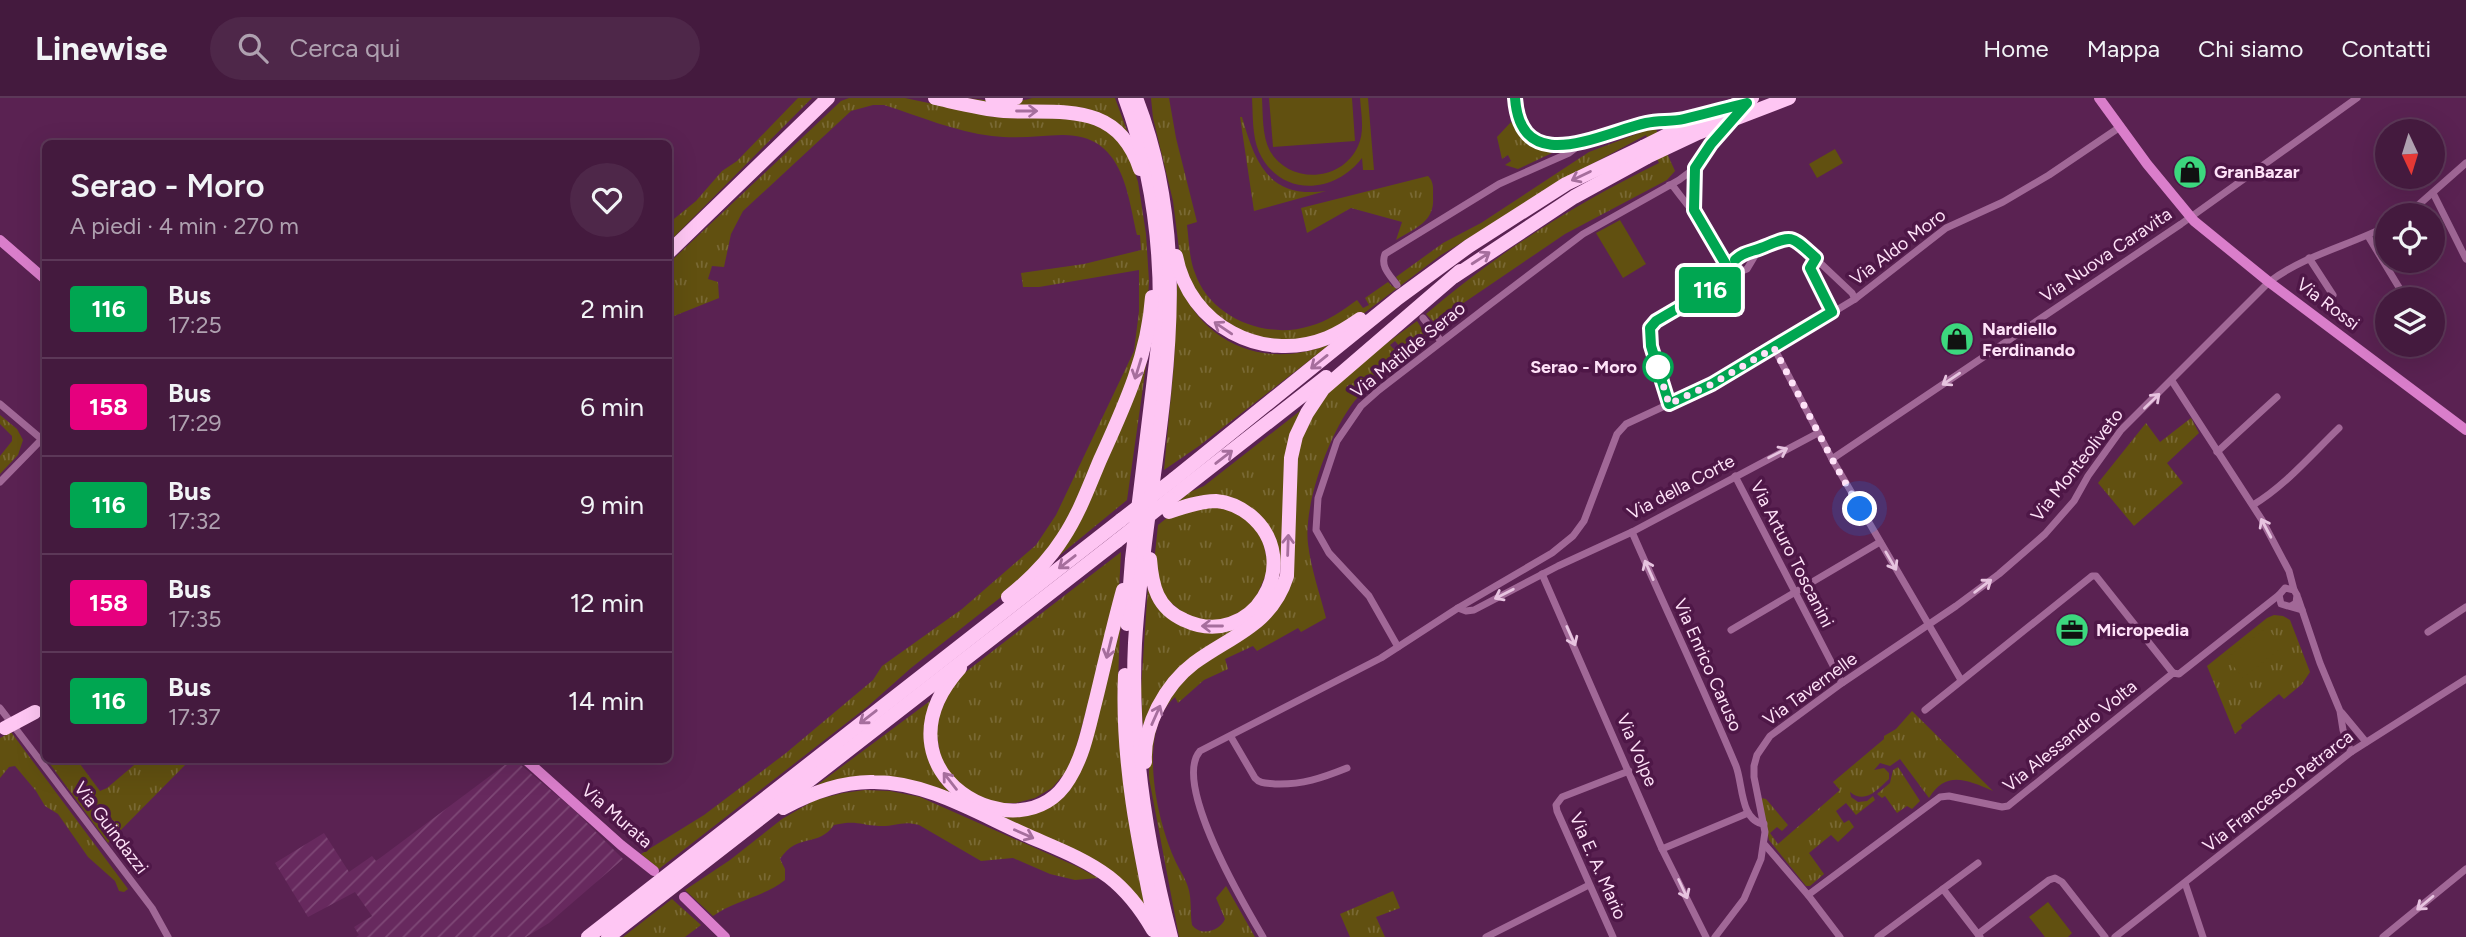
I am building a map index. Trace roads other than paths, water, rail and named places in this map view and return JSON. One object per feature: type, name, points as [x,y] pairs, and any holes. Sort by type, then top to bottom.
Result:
[{"type":"highway","points":[[786,139],[820,98]]},
{"type":"highway","points":[[672,249],[828,98]]},
{"type":"highway","points":[[766,158],[796,137],[841,98]]},
{"type":"highway","points":[[935,98],[994,110],[1076,112],[1105,122],[1136,156],[1157,227]]},
{"type":"highway","points":[[992,98],[1016,98]]},
{"type":"highway","points":[[1125,98],[1147,167],[1159,255],[1159,337],[1134,674],[1138,755],[1152,855],[1171,937]]},
{"type":"highway","points":[[1136,98],[1158,166],[1178,268],[1190,293],[1210,319],[1233,334],[1251,342],[1273,346],[1297,345],[1325,339],[1566,184],[1788,98]]},
{"type":"highway","points":[[1146,98],[1158,151],[1158,166]]},
{"type":"highway","points":[[608,937],[1091,561],[1142,528],[1460,271],[1699,119],[1750,101]]},
{"type":"highway","points":[[982,645],[953,676],[932,713],[930,734],[936,761],[950,783],[976,803],[1000,809],[1030,808],[1051,798],[1068,781],[1078,761],[1132,558],[1148,477],[1171,311],[1170,255],[1164,196]]},
{"type":"highway","points":[[898,693],[911,676],[1018,589],[1062,540],[1075,517],[1133,387],[1149,323],[1153,267],[1159,255]]},
{"type":"highway","points":[[1152,855],[1144,753],[1151,723],[1164,697],[1184,672],[1257,623],[1281,595],[1287,576],[1291,458],[1296,436],[1307,413],[1323,388],[1460,271]]},
{"type":"highway","points":[[588,937],[1174,479],[1398,292]]},
{"type":"highway","points":[[1117,544],[1169,506],[1215,501],[1228,504],[1246,512],[1263,528],[1272,549],[1273,572],[1264,598],[1246,617],[1221,626],[1199,626],[1178,617],[1160,601],[1153,586],[1150,558],[1157,501],[1148,477]]},
{"type":"highway","points":[[1132,558],[1124,688],[1126,755],[1141,857],[1157,937]]},
{"type":"highway","points":[[2,729],[40,709]]},
{"type":"highway","points":[[754,823],[797,800],[838,786],[873,782],[908,786],[943,797],[1100,871],[1132,900],[1157,937]]},
{"type":"street","points":[[1515,98],[1520,122],[1534,139],[1559,146],[1582,143],[1658,120],[1680,120],[1759,98]]},
{"type":"street","name":"Via Rossi","points":[[2099,98],[2147,164],[2190,216],[2269,282],[2466,430]]},
{"type":"street","name":"Via Nuova Caravita","points":[[1832,459],[2190,216],[2357,98]]},
{"type":"street","points":[[1694,210],[1695,168],[1711,144],[1750,101]]},
{"type":"street","name":"Via Aldo Moro","points":[[1263,937],[1209,836],[1193,764],[1200,751],[1381,658],[1458,608],[1552,554],[1573,536],[1584,521],[1620,429],[1632,420],[1712,384],[1774,348],[1855,299],[1947,228],[2003,202],[2120,127]]},
{"type":"street","points":[[1398,292],[1384,268],[1385,254],[1499,184],[1569,153],[1582,143]]},
{"type":"street","name":"Via Matilde Serao","points":[[1398,647],[1363,588],[1324,545],[1317,530],[1316,508],[1338,441],[1361,407],[1441,341],[1583,234],[1695,168]]},
{"type":"street","points":[[2421,203],[2465,168]]},
{"type":"street","points":[[1670,185],[1694,210],[1730,276]]},
{"type":"street","points":[[2433,193],[2466,259]]},
{"type":"street","name":"Via Monteoliveto","points":[[1928,625],[1998,574],[2045,534],[2074,501],[2094,467],[2122,430],[2269,282],[2309,258],[2375,232]]},
{"type":"street","points":[[2368,236],[2399,287]]},
{"type":"street","points":[[1730,276],[1739,256],[1782,238],[1793,239],[1855,299]]},
{"type":"street","points":[[0,240],[42,277]]},
{"type":"street","points":[[1669,404],[1651,346],[1650,328],[1656,321],[1730,276],[1747,269],[1759,249]]},
{"type":"street","points":[[2309,258],[2333,295]]},
{"type":"street","points":[[1423,318],[1441,341]]},
{"type":"street","points":[[1774,348],[1832,459],[1961,680]]},
{"type":"street","points":[[2172,381],[2253,505],[2289,571],[2320,663],[2340,711],[2351,752]]},
{"type":"street","points":[[2217,452],[2277,397]]},
{"type":"street","points":[[0,404],[42,439]]},
{"type":"street","points":[[2253,505],[2281,483],[2339,428]]},
{"type":"street","name":"Via della Corte","points":[[1458,608],[1474,610],[1558,566],[1632,532],[1818,433]]},
{"type":"street","points":[[0,482],[42,443]]},
{"type":"street","name":"Via Arturo Toscanini","points":[[1735,476],[1842,683]]},
{"type":"street","name":"Via Enrico Caruso","points":[[1632,532],[1738,769],[1748,813]]},
{"type":"street","points":[[1731,630],[1880,542]]},
{"type":"street","points":[[1552,554],[1558,566]]},
{"type":"street","name":"Via Volpe","points":[[1542,574],[1662,849],[1706,937]]},
{"type":"street","points":[[1925,710],[2092,576],[2096,576],[2173,673]]},
{"type":"street","points":[[2281,604],[2279,595],[2285,589],[2294,590]]},
{"type":"street","name":"Via Alessandro Volta","points":[[1808,895],[1940,797],[1949,796],[2008,806],[2173,673],[2179,674],[2279,595]]},
{"type":"street","points":[[2291,606],[2298,598]]},
{"type":"street","points":[[2272,603],[2302,610]]},
{"type":"street","points":[[2428,632],[2466,607]]},
{"type":"street","name":"Via Tavernelle","points":[[1765,845],[1764,824],[1754,777],[1757,755],[1770,736],[1928,625]]},
{"type":"street","name":"Via Francesco Petrarca","points":[[2115,937],[2351,752],[2465,680]]},
{"type":"street","name":"Via Guindazzi","points":[[0,708],[152,908],[168,937]]},
{"type":"street","points":[[2340,711],[2366,742]]},
{"type":"street","points":[[1231,737],[1255,778],[1261,783],[1310,782],[1347,768]]},
{"type":"street","name":"Via Murata","points":[[529,763],[654,871]]},
{"type":"street","name":"Via E. A. Mario","points":[[1613,937],[1557,811],[1557,802],[1562,797],[1629,771]]},
{"type":"street","points":[[1662,849],[1748,813],[1757,822],[1764,824]]},
{"type":"street","points":[[1765,845],[1840,937]]},
{"type":"street","points":[[1715,937],[1744,899],[1755,877],[1765,845]]},
{"type":"street","points":[[1878,937],[1978,863]]},
{"type":"street","points":[[2383,937],[2466,869]]},
{"type":"street","points":[[1943,889],[1979,936],[2055,878],[2062,882],[2105,937]]},
{"type":"street","points":[[2185,883],[2203,937]]},
{"type":"street","points":[[1486,937],[1589,885]]},
{"type":"street","points":[[684,897],[725,937]]},
{"type":"place","name":"GranBazar","points":[[2190,172]]},
{"type":"place","name":"Nardiello Ferdinando","points":[[1957,339]]},
{"type":"place","name":"Serao - Moro","points":[[1658,367]]},
{"type":"place","name":"Micropedia","points":[[2072,630]]}]
